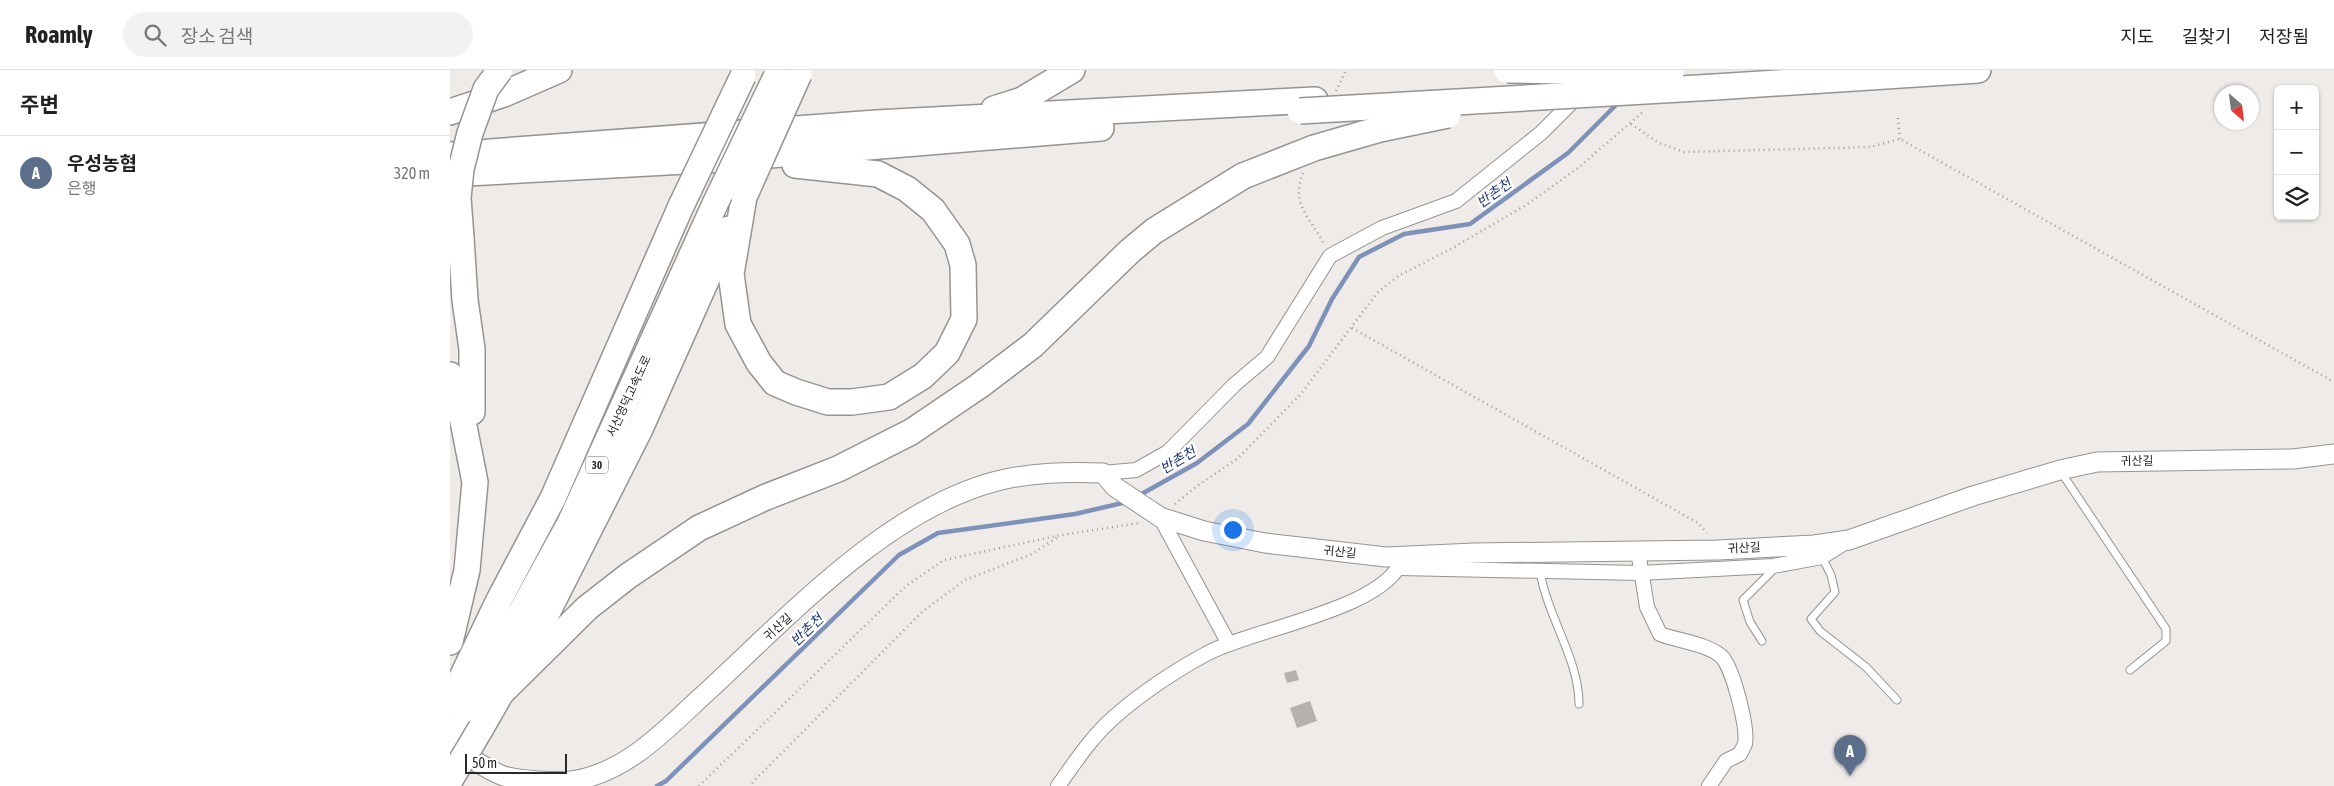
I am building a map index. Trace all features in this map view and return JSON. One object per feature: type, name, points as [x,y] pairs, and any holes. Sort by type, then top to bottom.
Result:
[{"type":"highway","points":[[450,642],[466,570],[475,482],[472,349],[465,300],[458,198],[461,169],[470,133],[486,89],[500,70]]},
{"type":"highway","points":[[450,112],[504,94],[559,70]]},
{"type":"highway","points":[[450,155],[876,123],[981,113],[1022,100],[1072,70]]},
{"type":"highway","points":[[1507,70],[1671,73],[1712,78]]},
{"type":"highway","points":[[876,123],[1536,97],[1712,78],[1978,70]]},
{"type":"highway","name":"서산영덕고속도로","points":[[465,716],[499,600],[553,498],[681,206],[744,73]]},
{"type":"highway","points":[[503,691],[548,611],[640,429],[744,197],[789,73]]},
{"type":"highway","name":"서산영덕고속도로","points":[[450,741],[570,523],[716,204],[789,73]]},
{"type":"highway","points":[[450,174],[722,160],[1671,73]]},
{"type":"highway","points":[[450,780],[465,716],[503,691],[587,608],[628,576],[699,528],[766,497],[838,469],[911,432],[979,386],[1033,345],[1130,251],[1154,231],[1243,176],[1314,148],[1380,129],[1536,97]]},
{"type":"highway","points":[[722,160],[878,174],[908,190],[932,210],[957,244],[963,265],[964,319],[947,353],[923,376],[889,397],[852,402],[828,402],[775,383],[759,363],[738,324],[731,274],[744,197]]},
{"type":"highway","points":[[450,375],[458,395],[475,482]]},
{"type":"street","points":[[1109,480],[1136,470],[1168,452],[1234,385],[1267,357],[1330,256],[1382,228],[1456,201],[1541,133],[1604,70]]},
{"type":"street","name":"귀산길","points":[[450,746],[503,776],[545,781],[577,780],[609,770],[637,754],[808,599],[855,559],[901,525],[932,506],[997,481],[1060,472],[1109,480],[1154,513],[1204,531],[1264,544],[1386,557],[1401,562],[1474,553],[1718,550],[1814,545],[1849,540],[1973,496],[2060,470],[2097,462],[2124,460],[2293,459],[2334,454]]},
{"type":"street","points":[[1154,513],[1229,644]]},
{"type":"street","points":[[1058,786],[1092,739],[1124,707],[1206,654],[1229,644],[1309,618],[1360,598],[1379,588],[1401,562],[1540,571],[1640,573],[1779,565],[1822,557],[1849,540]]},
{"type":"street","points":[[1638,551],[1647,608],[1660,634],[1699,646],[1720,656],[1731,671],[1741,709],[1745,743],[1740,754],[1726,760],[1709,786]]},
{"type":"lane","points":[[2060,470],[2166,629],[2166,641],[2130,670]]},
{"type":"lane","points":[[1822,557],[1831,575],[1835,592],[1812,619],[1820,631],[1866,667],[1898,700]]},
{"type":"lane","points":[[1762,641],[1750,622],[1743,600],[1779,565]]},
{"type":"lane","points":[[1540,571],[1543,590],[1579,693],[1579,704]]},
{"type":"path","points":[[1898,118],[1900,139]]},
{"type":"path","points":[[1631,124],[1659,143],[1684,152],[1870,147],[1900,139],[2334,382]]},
{"type":"path","points":[[1352,328],[1698,523],[1718,550]]},
{"type":"path","points":[[752,783],[922,612],[965,580],[1032,554],[1062,535]]},
{"type":"building","points":[[1296,670],[1299,680],[1287,683],[1284,673]]},
{"type":"building","points":[[1310,701],[1317,721],[1297,728],[1290,708]]},
{"type":"waterway","name":"반촌천","points":[[1138,496],[1197,463],[1248,424],[1309,346],[1332,299],[1359,257],[1404,234],[1470,224],[1568,153],[1620,101]]},
{"type":"waterway","name":"반촌천","points":[[657,786],[666,781],[899,555],[938,533],[1075,514],[1127,502]]},
{"type":"place","name":"우성농협","points":[[1850,776]]}]
